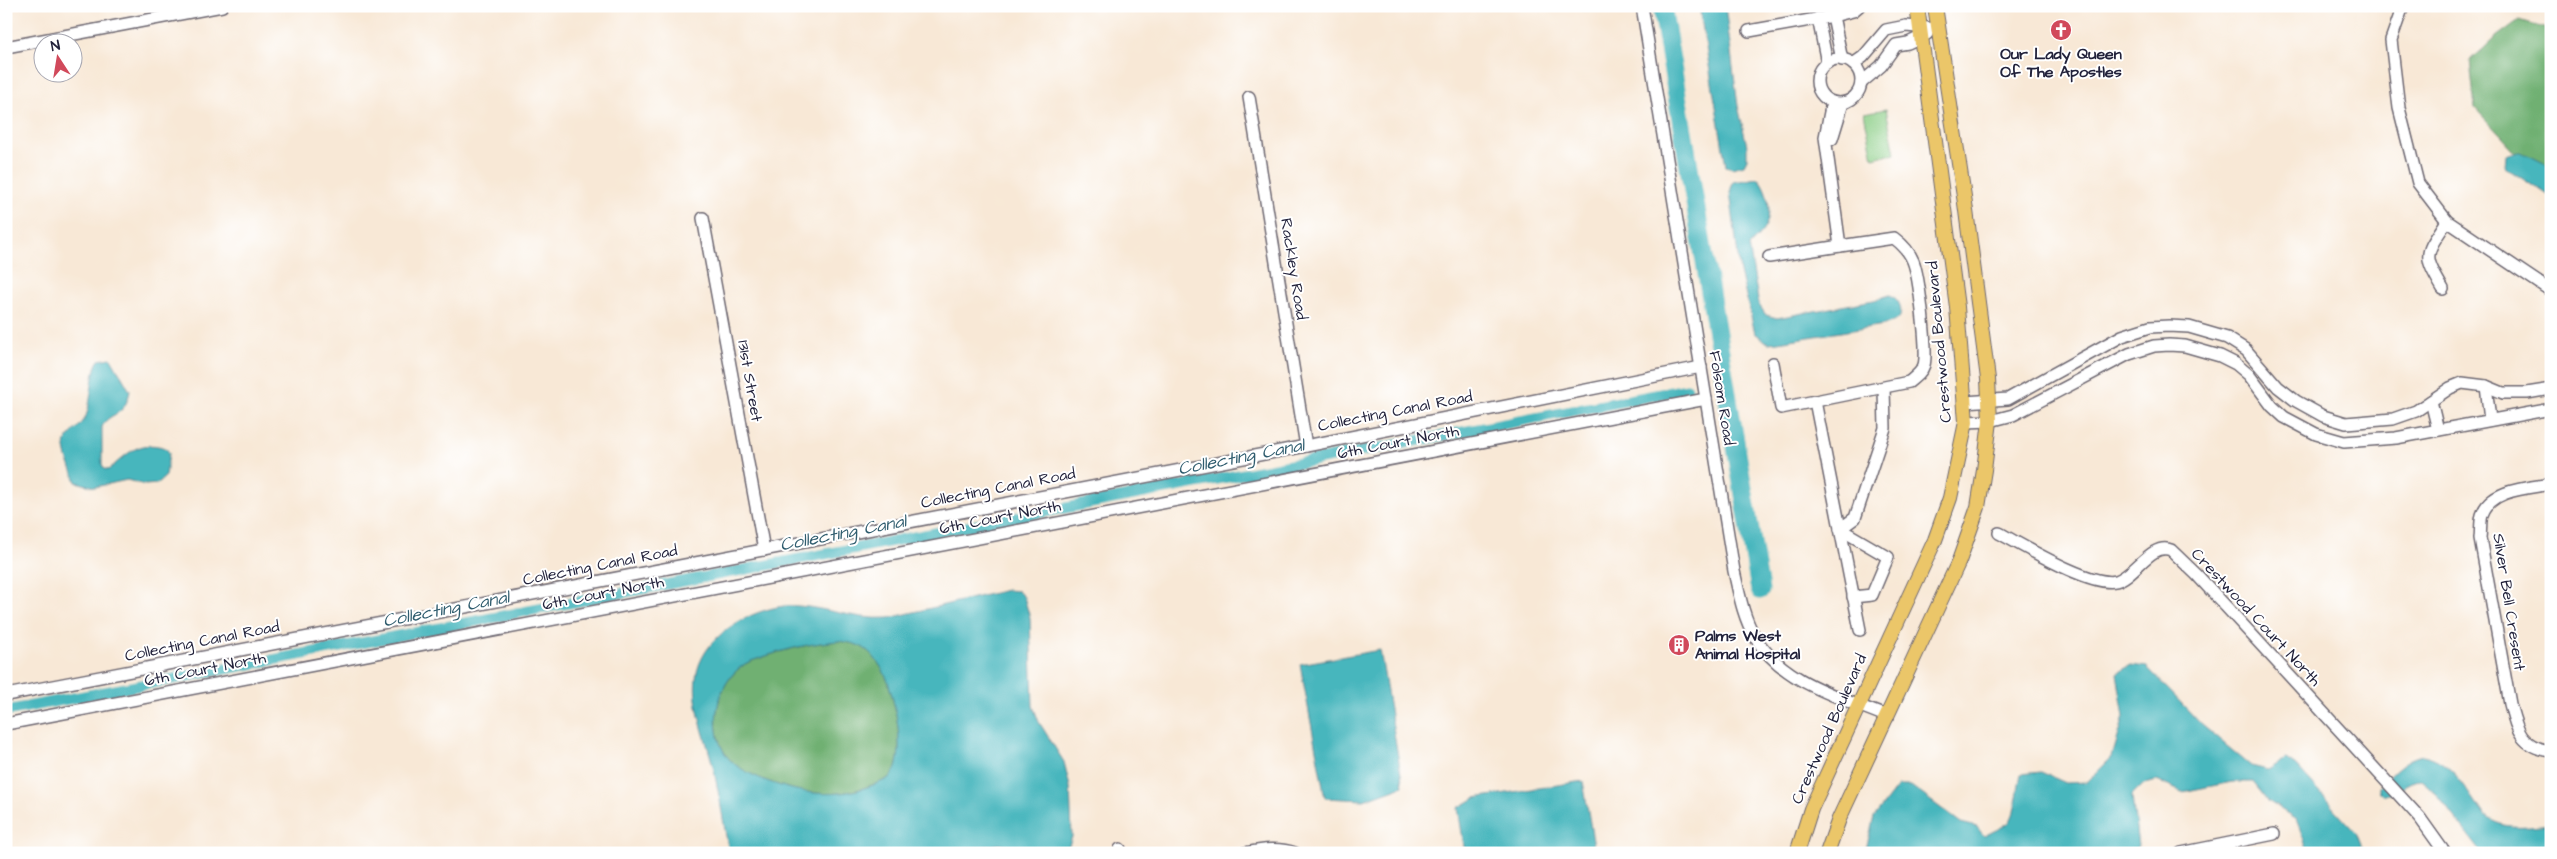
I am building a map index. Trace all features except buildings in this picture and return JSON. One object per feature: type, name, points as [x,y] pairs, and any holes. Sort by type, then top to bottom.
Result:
[{"type":"main road","name":"Crestwood Boulevard","points":[[1797,853],[1811,809],[1935,540],[1950,498],[1966,422],[1956,307],[1917,6]]},
{"type":"main road","points":[[1827,853],[1839,819],[1959,562],[1978,507],[1990,421],[1982,323],[1935,6]]},
{"type":"street","points":[[6,47],[222,6]]},
{"type":"street","name":"Folsom Road","points":[[1642,6],[1734,571],[1743,608],[1755,636],[1771,657],[1792,676],[1888,717]]},
{"type":"street","points":[[1749,31],[1853,11],[1859,6]]},
{"type":"street","points":[[2403,6],[2391,40],[2399,108],[2418,183],[2446,221],[2551,291]]},
{"type":"street","points":[[1825,17],[1839,62],[1858,70],[1861,83]]},
{"type":"street","points":[[1833,101],[1817,87],[1818,73],[1839,62],[1863,57],[1886,30],[1906,26],[1921,32]]},
{"type":"street","points":[[1833,101],[1856,96],[1861,83],[1881,66],[1896,45],[1921,32],[1938,29]]},
{"type":"street","name":"Rackley Road","points":[[1249,97],[1306,446]]},
{"type":"street","points":[[1833,101],[1825,137],[1840,246]]},
{"type":"street","name":"131st Street","points":[[703,218],[764,550]]},
{"type":"street","points":[[2443,289],[2427,259],[2429,249],[2446,221]]},
{"type":"street","points":[[1769,257],[1894,238],[1905,246],[1914,262],[1927,348],[1924,365],[1919,374],[1909,382],[1780,408],[1773,363]]},
{"type":"street","points":[[1965,402],[2008,399],[2122,336],[2150,328],[2169,326],[2189,327],[2227,338],[2246,350],[2286,394],[2313,411],[2346,423],[2393,419],[2416,411],[2450,388],[2462,383],[2486,386],[2503,393],[2527,393],[2551,389]]},
{"type":"street","points":[[1966,422],[1990,421],[2013,415],[2129,354],[2154,346],[2169,345],[2185,346],[2236,364],[2249,375],[2272,406],[2284,417],[2331,439],[2344,442],[2370,441],[2551,409]]},
{"type":"street","name":"Collecting Canal Road","points":[[6,695],[1306,446],[1700,368]]},
{"type":"street","points":[[2486,386],[2490,420]]},
{"type":"street","points":[[1840,529],[1855,518],[1885,428],[1884,388]]},
{"type":"street","name":"6th Court North","points":[[6,724],[1706,399]]},
{"type":"street","points":[[1816,401],[1860,630]]},
{"type":"street","points":[[2431,401],[2438,430]]},
{"type":"street","name":"Silver Bell Cresent","points":[[2551,484],[2506,493],[2492,501],[2482,514],[2480,538],[2510,704],[2517,727],[2523,740],[2551,751]]},
{"type":"street","points":[[1840,529],[1888,557],[1872,595],[1854,597]]},
{"type":"street","name":"Crestwood Court North","points":[[1999,533],[2098,582],[2124,578],[2154,552],[2165,548],[2171,550],[2197,575],[2402,798],[2420,818],[2446,853]]},
{"type":"street","points":[[2181,853],[2212,850],[2244,840],[2274,834]]},
{"type":"street","points":[[2244,840],[2247,853]]},
{"type":"street","points":[[1245,853],[1266,849],[1285,850],[1295,853]]},
{"type":"green space","points":[[2519,20],[2551,30],[2551,167],[2515,151],[2475,108],[2470,61],[2496,37]]},
{"type":"green space","points":[[1886,109],[1895,153],[1873,158],[1864,113]]},
{"type":"green space","points":[[839,641],[856,644],[867,650],[887,678],[896,717],[899,745],[895,769],[890,777],[855,791],[825,794],[781,786],[746,771],[731,761],[720,744],[716,718],[722,693],[735,672],[747,663],[775,653],[793,648]]},
{"type":"water","points":[[1699,6],[1725,6],[1738,106],[1747,146],[1747,159],[1744,165],[1732,168],[1726,166]]},
{"type":"water","points":[[2519,151],[2551,167],[2551,198],[2505,167],[2506,155]]},
{"type":"water","points":[[1758,178],[1768,198],[1769,214],[1759,236],[1749,246],[1759,305],[1766,315],[1777,318],[1874,300],[1890,295],[1900,305],[1899,319],[1884,325],[1768,343],[1755,333],[1740,272],[1730,192],[1733,182]]},
{"type":"water","points":[[111,358],[130,391],[121,411],[109,418],[102,427],[102,464],[104,469],[108,470],[134,450],[148,445],[166,448],[169,453],[166,476],[157,484],[145,485],[127,480],[95,487],[76,482],[68,461],[65,443],[86,416],[96,365],[99,360]]},
{"type":"water","points":[[1007,590],[1018,591],[1024,597],[1030,618],[1033,706],[1039,722],[1064,762],[1070,787],[1072,837],[1067,851],[1063,853],[1016,853],[1009,847],[1000,844],[948,853],[729,853],[714,771],[696,701],[696,678],[700,663],[707,650],[716,639],[741,620],[784,606],[809,607],[862,617],[889,618]],"holes":[[[839,641],[852,643],[867,650],[885,674],[894,703],[899,745],[895,769],[890,777],[855,791],[825,794],[781,786],[746,771],[731,761],[720,744],[716,718],[722,693],[735,672],[750,661],[802,646]]]},
{"type":"water","points":[[1380,650],[1403,786],[1364,800],[1325,798],[1300,664]]},
{"type":"water","points":[[2131,665],[2147,667],[2201,724],[2251,766],[2268,770],[2286,759],[2296,766],[2356,832],[2364,853],[2309,853],[2296,819],[2268,801],[2253,782],[2232,782],[2182,792],[2157,781],[2144,784],[2132,796],[2138,846],[2133,853],[1865,853],[1874,817],[1898,786],[1911,786],[1961,823],[1977,827],[1984,836],[2011,820],[2021,774],[2041,772],[2066,783],[2087,782],[2112,757],[2124,717],[2117,673]]},
{"type":"water","points":[[2423,755],[2443,763],[2451,770],[2485,816],[2492,821],[2508,826],[2551,824],[2551,852],[2482,853],[2434,791],[2421,780],[2411,782],[2393,793],[2383,795],[2379,791],[2379,786],[2399,767],[2410,759]]},
{"type":"water","points":[[1583,781],[1595,853],[1465,853],[1458,808],[1475,798]]},
{"type":"waterway","points":[[1662,6],[1760,590]]},
{"type":"waterway","name":"Collecting Canal","points":[[6,711],[1687,389]]},
{"type":"place","name":"Our Lady Queen Of The Apostles","points":[[2061,30]]},
{"type":"place","name":"Palms West Animal Hospital","points":[[1679,645]]}]
